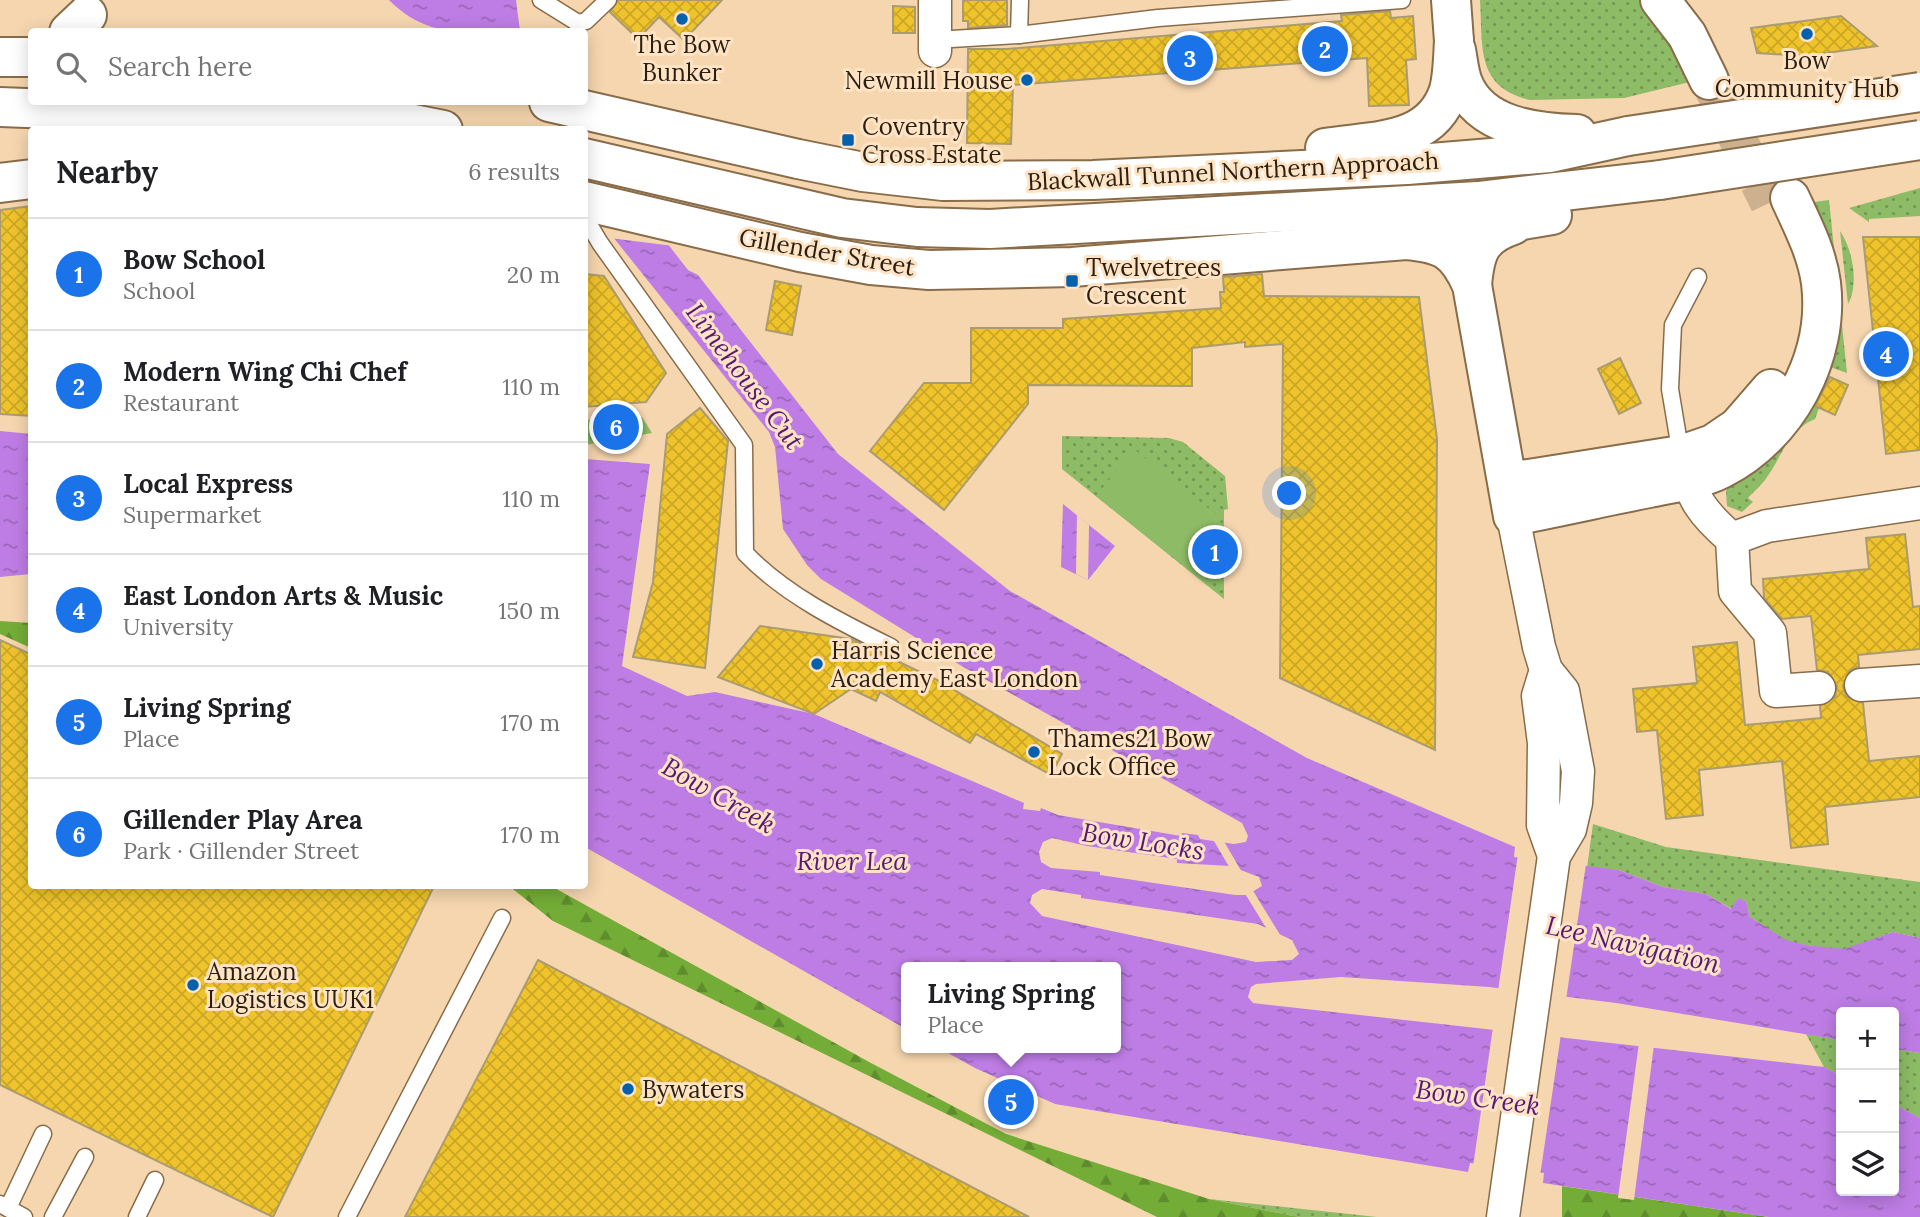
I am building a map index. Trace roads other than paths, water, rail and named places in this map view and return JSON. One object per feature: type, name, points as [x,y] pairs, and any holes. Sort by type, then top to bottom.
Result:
[{"type":"main road","points":[[1451,0],[1454,41],[1463,84],[1492,119],[1569,134],[1628,136]]},
{"type":"main road","points":[[1660,0],[1720,78],[1689,0]]},
{"type":"main road","points":[[1173,174],[1416,131],[1429,124],[1440,111],[1450,88],[1454,41]]},
{"type":"main road","points":[[0,57],[28,58]]},
{"type":"main road","name":"Blackwall Tunnel Northern Approach","points":[[564,105],[824,164],[943,181],[1093,180],[1173,174],[1323,170],[1537,154],[1628,136],[1920,92]]},
{"type":"main road","points":[[0,107],[408,123],[423,126]]},
{"type":"main road","name":"Blackwall Tunnel Northern Approach","points":[[588,159],[842,218],[917,227],[990,229],[1478,201],[1660,180],[1920,140]]},
{"type":"main road","points":[[0,183],[28,179]]},
{"type":"main road","points":[[1406,240],[1519,223],[1601,204],[1660,180]]},
{"type":"main road","points":[[1519,223],[1493,232],[1481,246],[1474,263],[1472,285],[1511,499],[1684,467],[1720,470],[1752,450],[1780,423],[1801,390],[1814,355],[1821,319],[1821,284],[1812,247],[1779,201]]},
{"type":"main road","name":"Gillender Street","points":[[588,202],[800,252],[871,265],[929,270],[1072,267],[1406,240],[1426,242],[1455,254],[1472,285]]},
{"type":"street","points":[[934,45],[935,0]]},
{"type":"street","points":[[1684,467],[1703,513],[1732,539],[1735,591],[1770,633],[1776,691],[1819,688]]},
{"type":"street","points":[[1504,1211],[1557,827],[1578,776],[1563,691],[1546,670],[1511,499]]},
{"type":"street","points":[[1732,539],[1767,526],[1920,503]]},
{"type":"street","points":[[1861,685],[1920,681]]},
{"type":"lane","points":[[541,0],[578,23],[586,21],[608,0]]},
{"type":"lane","points":[[1019,35],[1020,0]]},
{"type":"lane","points":[[934,45],[1158,18],[1402,0]]},
{"type":"lane","points":[[588,223],[744,444],[745,553],[764,573],[841,622],[891,647]]},
{"type":"lane","points":[[1684,467],[1670,389],[1673,326],[1698,277]]},
{"type":"lane","points":[[347,1217],[502,918]]},
{"type":"lane","points":[[24,1217],[4,1206],[43,1135]]},
{"type":"lane","points":[[53,1217],[85,1157]]},
{"type":"lane","points":[[137,1217],[155,1180]]},
{"type":"water","points":[[389,0],[516,0],[520,28],[434,28],[404,13]]},
{"type":"water","points":[[588,141],[688,270],[698,275],[838,454],[1010,591],[1307,758],[1515,847],[1514,857],[1619,870],[1663,887],[1706,894],[1731,909],[1738,898],[1746,901],[1750,917],[1786,940],[1806,945],[1844,949],[1893,932],[1920,938],[1920,1053],[1899,1050],[1899,1007],[1836,1007],[1836,1039],[1616,1003],[1489,987],[1341,977],[1256,984],[1251,987],[1248,997],[1253,1003],[1824,1067],[1836,1073],[1836,1196],[1899,1196],[1899,1107],[1920,1118],[1920,1217],[1769,1217],[1543,1183],[1544,1173],[1470,1163],[1468,1172],[1055,1104],[948,1053],[1121,1053],[1121,962],[901,962],[901,1026],[588,849],[588,459],[650,464],[622,666],[687,696],[715,692],[814,714],[1024,803],[1023,809],[1040,811],[1041,808],[1058,815],[1181,836],[1182,833],[1198,835],[1200,839],[1234,844],[1246,842],[1248,836],[1242,823],[960,665],[821,579],[807,565],[783,529],[775,447],[769,432],[588,206]],"holes":[[[1052,838],[1177,859],[1177,863],[1230,866],[1259,877],[1262,886],[1247,895],[1235,895],[1100,875],[1100,872],[1051,868],[1041,862],[1039,852],[1043,842]],[[1042,889],[1081,895],[1081,898],[1258,924],[1292,940],[1299,954],[1292,960],[1256,962],[1042,916],[1030,903],[1032,895]]]},
{"type":"water","points":[[0,431],[28,434],[28,574],[0,577]]},
{"type":"water","points":[[1063,504],[1115,546],[1088,580],[1061,567]]},
{"type":"tunnel","points":[[1709,80],[1769,203]]},
{"type":"place","name":"The Bow Bunker","points":[[682,19]]},
{"type":"place","name":"Bow Community Hub","points":[[1807,34]]},
{"type":"place","name":"Modern Wing Chi Chef","points":[[1325,49]]},
{"type":"place","name":"Local Express","points":[[1190,58]]},
{"type":"place","name":"Newmill House","points":[[1027,80]]},
{"type":"place","name":"Coventry Cross Estate","points":[[848,140]]},
{"type":"place","name":"Twelvetrees Crescent","points":[[1072,281]]},
{"type":"place","name":"East London Arts & Music","points":[[1886,354]]},
{"type":"place","name":"Gillender Play Area","points":[[616,427]]},
{"type":"place","name":"Bow School","points":[[1215,552]]},
{"type":"place","name":"Harris Science Academy East London","points":[[817,664]]},
{"type":"place","name":"Thames21 Bow Lock Office","points":[[1034,752]]},
{"type":"place","name":"Amazon Logistics UUK1","points":[[193,985]]},
{"type":"place","name":"Bywaters","points":[[628,1089]]},
{"type":"place","name":"Living Spring","points":[[1011,1102]]},
{"type":"water label","name":"Limehouse Cut","points":[[745,376]]},
{"type":"water label","name":"Bow Creek","points":[[719,795]]},
{"type":"water label","name":"Bow Locks","points":[[1143,841]]},
{"type":"water label","name":"River Lea","points":[[852,860]]},
{"type":"water label","name":"Lee Navigation","points":[[1633,944]]},
{"type":"water label","name":"Bow Creek","points":[[1478,1097]]}]
